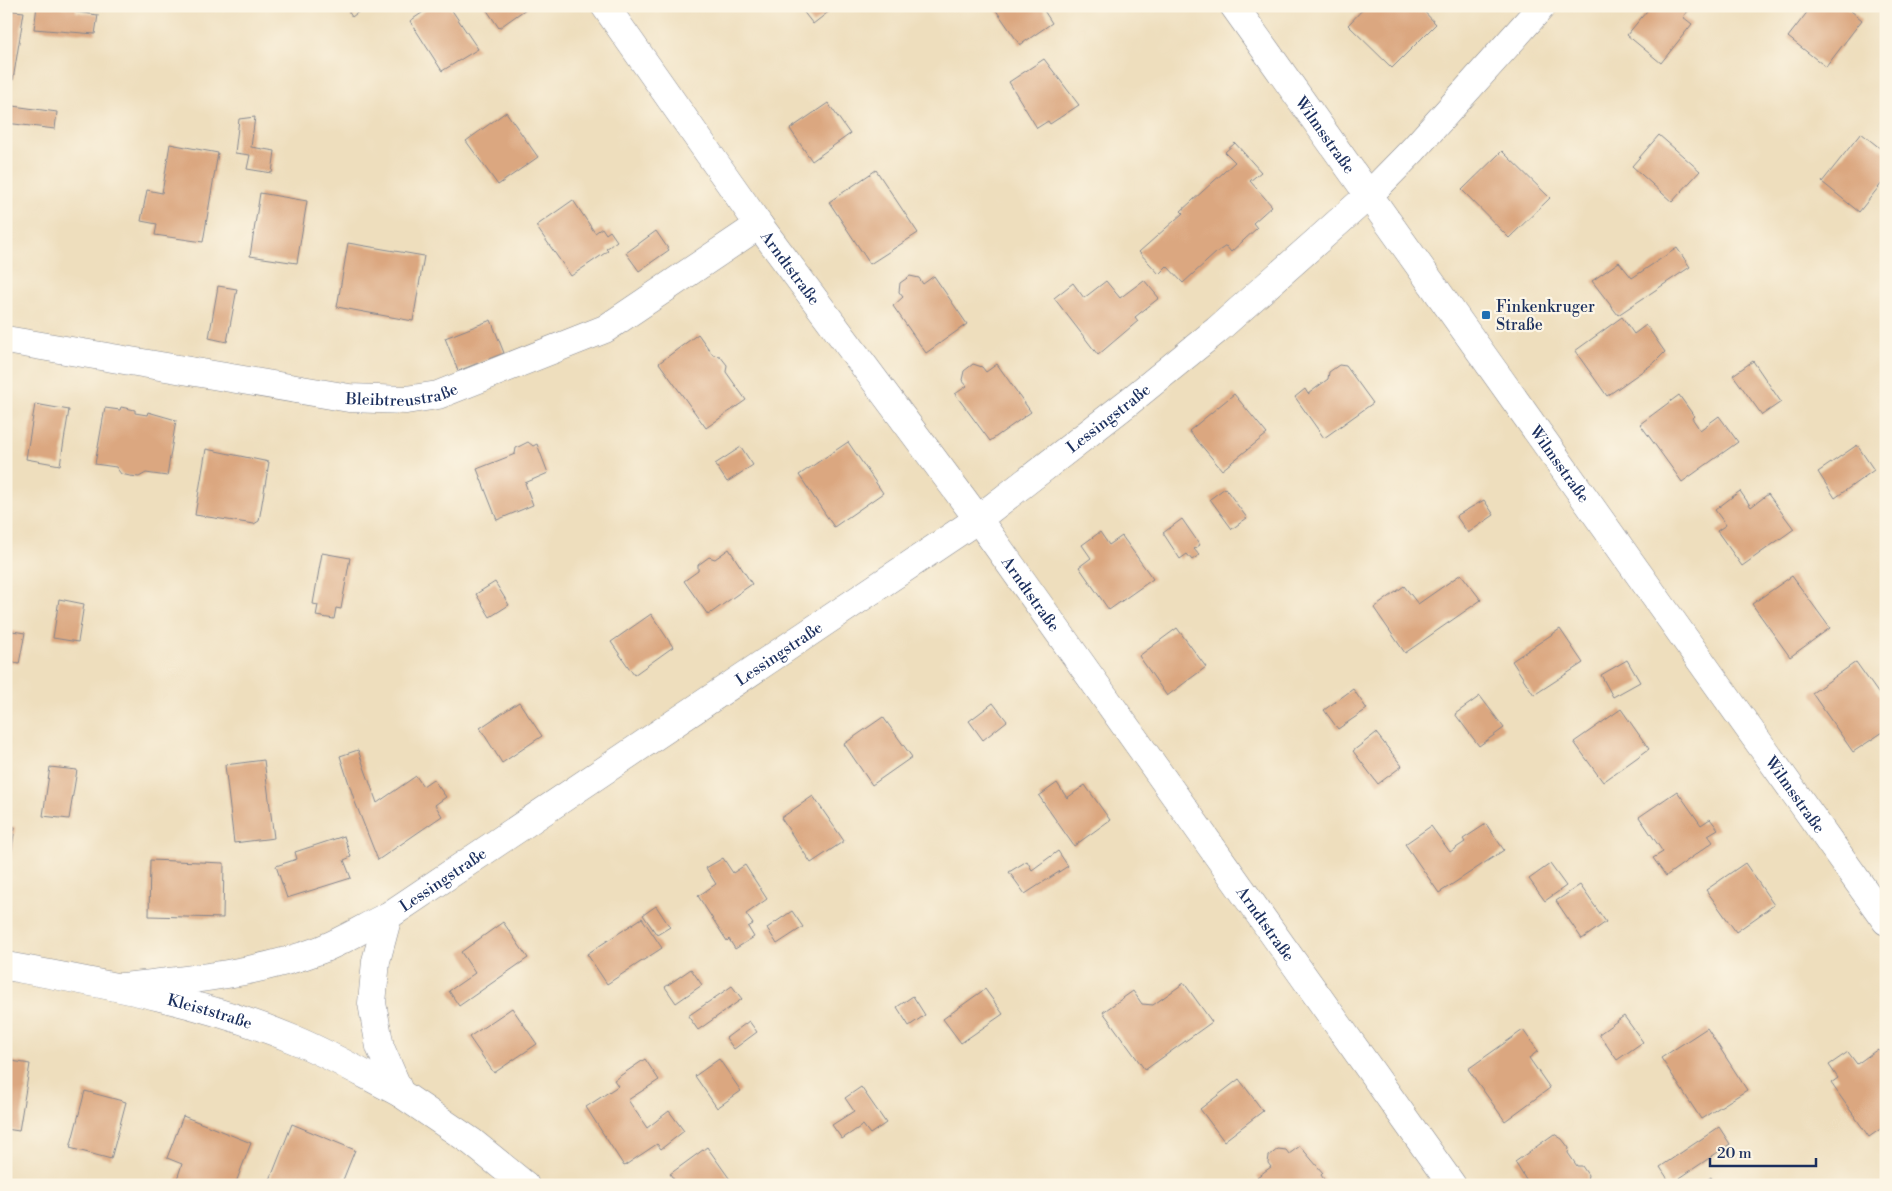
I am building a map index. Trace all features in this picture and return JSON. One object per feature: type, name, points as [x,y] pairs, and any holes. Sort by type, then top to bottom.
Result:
[{"type":"street","name":"Arndtstraße","points":[[605,6],[759,225],[978,519],[1452,1185]]},
{"type":"street","name":"Wilmsstraße","points":[[1234,6],[1886,921]]},
{"type":"street","points":[[1368,194],[1413,150],[1542,6]]},
{"type":"street","name":"Lessingstraße","points":[[122,987],[198,979],[261,969],[321,950],[388,916],[978,519],[1217,330],[1368,194]]},
{"type":"street","name":"Bleibtreustraße","points":[[6,340],[349,398],[406,400],[438,395],[605,329],[759,225]]},
{"type":"street","points":[[388,916],[376,961],[372,1003],[380,1046],[400,1093]]},
{"type":"street","name":"Kleiststraße","points":[[6,966],[122,987],[208,1009],[296,1040],[400,1093],[472,1142],[525,1185]]},
{"type":"building","points":[[37,6],[76,8],[76,12],[98,15],[95,34],[34,29]]},
{"type":"building","points":[[345,6],[366,6],[352,17]]},
{"type":"building","points":[[432,6],[449,6],[478,49],[442,71],[410,21]]},
{"type":"building","points":[[484,6],[530,6],[499,28]]},
{"type":"building","points":[[799,6],[836,6],[813,24]]},
{"type":"building","points":[[993,6],[1041,6],[1052,23],[1020,45]]},
{"type":"building","points":[[1366,6],[1419,6],[1436,24],[1392,68],[1348,25]]},
{"type":"building","points":[[1651,6],[1670,6],[1676,10],[1682,6],[1688,11],[1683,17],[1692,24],[1661,63],[1627,35]]},
{"type":"building","points":[[1812,6],[1845,6],[1862,20],[1826,67],[1788,37]]},
{"type":"building","points":[[6,10],[24,12],[13,80],[6,79]]},
{"type":"building","points":[[1044,59],[1079,105],[1050,124],[1048,121],[1037,128],[1009,82]]},
{"type":"building","points":[[828,103],[850,134],[812,161],[790,129]]},
{"type":"building","points":[[6,105],[57,112],[55,129],[6,123]]},
{"type":"building","points":[[506,112],[538,157],[498,185],[466,141]]},
{"type":"building","points":[[255,117],[251,147],[275,151],[272,173],[247,169],[250,155],[235,153],[239,119]]},
{"type":"building","points":[[1861,133],[1886,153],[1886,178],[1859,212],[1822,182]]},
{"type":"building","points":[[1659,135],[1700,171],[1672,202],[1632,166]]},
{"type":"building","points":[[1235,143],[1261,172],[1250,181],[1272,206],[1253,223],[1257,228],[1231,252],[1226,246],[1183,283],[1167,266],[1159,274],[1139,252],[1183,213],[1181,211],[1235,162],[1225,152]]},
{"type":"building","points":[[170,144],[218,153],[203,242],[155,235],[157,224],[141,221],[147,190],[162,193]]},
{"type":"building","points":[[1502,151],[1550,198],[1509,238],[1462,190]]},
{"type":"building","points":[[876,170],[918,233],[870,264],[829,202]]},
{"type":"building","points":[[260,193],[307,201],[297,263],[250,256]]},
{"type":"building","points":[[573,200],[595,233],[602,228],[606,234],[610,231],[617,241],[606,249],[608,251],[571,276],[536,226]]},
{"type":"building","points":[[656,231],[669,250],[639,271],[626,253]]},
{"type":"building","points":[[348,243],[424,256],[413,321],[337,307]]},
{"type":"building","points":[[1677,248],[1690,267],[1618,315],[1592,281],[1619,262],[1632,278]]},
{"type":"building","points":[[910,276],[919,278],[923,284],[934,276],[967,324],[926,353],[893,306],[903,297],[899,292],[900,283]]},
{"type":"building","points":[[1144,280],[1159,298],[1135,317],[1138,321],[1098,355],[1054,298],[1073,283],[1084,298],[1106,281],[1120,298]]},
{"type":"building","points":[[218,286],[237,289],[227,342],[209,338]]},
{"type":"building","points":[[1622,317],[1634,334],[1646,325],[1665,352],[1654,363],[1607,396],[1575,351]]},
{"type":"building","points":[[491,320],[504,353],[458,371],[445,338]]},
{"type":"building","points":[[698,334],[713,355],[720,356],[727,365],[726,372],[746,400],[706,428],[659,363]]},
{"type":"building","points":[[1753,361],[1781,402],[1762,415],[1733,375]]},
{"type":"building","points":[[973,364],[982,367],[986,372],[997,364],[1031,412],[990,441],[955,394],[967,386],[962,380],[964,371]]},
{"type":"building","points":[[1339,365],[1346,366],[1373,403],[1324,438],[1295,397],[1305,389],[1308,394],[1328,379],[1329,372]]},
{"type":"building","points":[[1234,394],[1267,434],[1222,470],[1189,431]]},
{"type":"building","points":[[1679,395],[1694,416],[1692,418],[1700,430],[1719,416],[1738,442],[1682,482],[1640,424]]},
{"type":"building","points":[[35,404],[69,410],[60,465],[26,459]]},
{"type":"building","points":[[121,407],[135,410],[135,413],[147,415],[148,412],[176,420],[167,476],[146,473],[139,477],[130,476],[121,474],[116,467],[95,464],[105,408],[120,410]]},
{"type":"building","points":[[528,442],[533,446],[537,444],[548,473],[525,483],[533,505],[497,520],[477,469],[515,454],[516,448]]},
{"type":"building","points":[[848,442],[883,493],[834,527],[799,475]]},
{"type":"building","points":[[1857,445],[1874,470],[1835,498],[1818,472]]},
{"type":"building","points":[[741,447],[753,465],[727,482],[715,464]]},
{"type":"building","points":[[206,449],[269,462],[259,521],[254,524],[195,515]]},
{"type":"building","points":[[1225,488],[1247,518],[1232,529],[1210,499]]},
{"type":"building","points":[[1740,491],[1751,507],[1768,494],[1794,529],[1742,566],[1717,531],[1726,525],[1715,510]]},
{"type":"building","points":[[1484,500],[1494,515],[1468,533],[1456,516]]},
{"type":"building","points":[[1182,519],[1200,545],[1194,549],[1199,555],[1192,560],[1187,554],[1180,559],[1163,533]]},
{"type":"building","points":[[1100,532],[1109,545],[1122,536],[1153,579],[1109,610],[1079,567],[1091,558],[1082,545]]},
{"type":"building","points":[[729,549],[752,584],[708,615],[684,581],[698,571],[698,565],[709,557],[715,559]]},
{"type":"building","points":[[322,553],[350,558],[341,609],[336,608],[334,619],[316,616],[318,605],[313,604]]},
{"type":"building","points":[[1461,574],[1481,600],[1405,653],[1374,608],[1404,586],[1418,604]]},
{"type":"building","points":[[1792,576],[1830,628],[1790,657],[1752,604]]},
{"type":"building","points":[[495,582],[509,605],[490,617],[476,594]]},
{"type":"building","points":[[59,599],[84,604],[78,642],[53,638]]},
{"type":"building","points":[[651,614],[673,647],[634,675],[611,642]]},
{"type":"building","points":[[1177,628],[1206,667],[1167,696],[1139,656]]},
{"type":"building","points":[[1560,629],[1583,663],[1534,695],[1512,661]]},
{"type":"building","points":[[6,630],[25,633],[19,664],[6,661]]},
{"type":"building","points":[[1627,660],[1640,682],[1613,697],[1601,675]]},
{"type":"building","points":[[1856,662],[1886,704],[1886,730],[1853,752],[1812,693]]},
{"type":"building","points":[[1353,689],[1367,709],[1338,729],[1324,710]]},
{"type":"building","points":[[1480,696],[1504,728],[1479,746],[1455,714]]},
{"type":"building","points":[[519,702],[542,736],[502,763],[480,728]]},
{"type":"building","points":[[993,703],[1007,721],[983,740],[969,721]]},
{"type":"building","points":[[1621,709],[1649,749],[1603,782],[1574,742]]},
{"type":"building","points":[[883,717],[912,757],[872,785],[844,744]]},
{"type":"building","points":[[1376,733],[1402,766],[1378,784],[1353,751]]},
{"type":"building","points":[[358,750],[377,803],[416,776],[423,786],[433,779],[446,797],[435,805],[442,816],[378,860],[355,802],[340,756]]},
{"type":"building","points":[[264,760],[274,838],[234,843],[225,765]]},
{"type":"building","points":[[50,767],[77,770],[69,819],[43,816]]},
{"type":"building","points":[[1057,783],[1067,798],[1085,785],[1110,820],[1074,846],[1039,796]]},
{"type":"building","points":[[1677,791],[1701,825],[1710,819],[1718,829],[1708,835],[1713,842],[1666,876],[1653,858],[1663,852],[1639,817]]},
{"type":"building","points":[[813,796],[844,841],[811,863],[781,818]]},
{"type":"building","points":[[1486,824],[1504,850],[1439,893],[1405,844],[1431,826],[1450,852],[1465,842],[1463,839]]},
{"type":"building","points":[[6,826],[15,827],[9,869],[6,868]]},
{"type":"building","points":[[344,836],[351,857],[344,860],[351,878],[287,898],[276,866],[297,859],[295,852]]},
{"type":"building","points":[[1058,851],[1068,866],[1025,894],[1009,872],[1027,861],[1032,870]]},
{"type":"building","points":[[723,858],[733,873],[745,865],[767,899],[746,914],[753,924],[748,927],[754,937],[735,949],[729,939],[727,941],[698,896],[716,884],[706,868]]},
{"type":"building","points":[[150,860],[224,863],[223,918],[149,916]]},
{"type":"building","points":[[1745,863],[1774,905],[1736,932],[1706,890]]},
{"type":"building","points":[[1550,864],[1566,886],[1545,901],[1529,879]]},
{"type":"building","points":[[1580,885],[1606,922],[1582,939],[1556,901]]},
{"type":"building","points":[[656,906],[670,927],[657,935],[643,915]]},
{"type":"building","points":[[792,911],[803,927],[777,944],[767,928]]},
{"type":"building","points":[[642,918],[662,948],[607,984],[587,954]]},
{"type":"building","points":[[503,922],[528,958],[459,1006],[449,991],[475,973],[461,952]]},
{"type":"building","points":[[691,969],[702,985],[676,1003],[665,987]]},
{"type":"building","points":[[1184,983],[1212,1022],[1145,1070],[1103,1012],[1133,991],[1142,1004],[1153,1005]]},
{"type":"building","points":[[732,986],[742,999],[698,1030],[688,1016]]},
{"type":"building","points":[[985,989],[1003,1014],[961,1043],[943,1019]]},
{"type":"building","points":[[913,996],[925,1015],[909,1026],[897,1007]]},
{"type":"building","points":[[512,1008],[537,1044],[494,1073],[469,1037]]},
{"type":"building","points":[[1624,1016],[1643,1042],[1617,1060],[1599,1034]]},
{"type":"building","points":[[749,1021],[757,1032],[734,1049],[726,1038]]},
{"type":"building","points":[[1707,1028],[1747,1090],[1701,1119],[1661,1058]]},
{"type":"building","points":[[1523,1030],[1538,1051],[1529,1058],[1550,1088],[1505,1121],[1468,1069]]},
{"type":"building","points":[[1878,1049],[1886,1060],[1886,1125],[1869,1137],[1831,1083],[1838,1078],[1829,1065],[1848,1052],[1857,1064]]},
{"type":"building","points":[[645,1059],[659,1080],[628,1100],[647,1128],[669,1111],[684,1131],[661,1149],[657,1144],[624,1166],[586,1107],[618,1086],[614,1080]]},
{"type":"building","points":[[719,1059],[741,1091],[717,1108],[695,1076]]},
{"type":"building","points":[[6,1060],[30,1064],[19,1131],[6,1129]]},
{"type":"building","points":[[1239,1079],[1263,1111],[1224,1141],[1200,1109]]},
{"type":"building","points":[[861,1087],[886,1123],[870,1134],[863,1125],[842,1139],[832,1125],[854,1111],[845,1098]]},
{"type":"building","points":[[85,1091],[126,1102],[111,1159],[70,1148]]},
{"type":"building","points":[[183,1116],[251,1143],[235,1185],[175,1185],[182,1164],[167,1158]]},
{"type":"building","points":[[292,1124],[355,1150],[341,1185],[268,1185]]},
{"type":"building","points":[[1719,1127],[1730,1144],[1671,1184],[1660,1167]]},
{"type":"building","points":[[1554,1134],[1562,1139],[1569,1148],[1568,1153],[1577,1166],[1582,1166],[1588,1175],[1587,1180],[1591,1185],[1532,1185],[1526,1180],[1515,1162]]},
{"type":"building","points":[[1300,1146],[1323,1173],[1321,1175],[1328,1185],[1263,1185],[1257,1177],[1271,1167],[1268,1163],[1269,1156],[1278,1149],[1286,1150],[1289,1154]]},
{"type":"building","points":[[707,1147],[734,1185],[678,1185],[670,1174]]},
{"type":"building","points":[[1711,1177],[1716,1185],[1700,1185]]},
{"type":"place","name":"Finkenkruger Straße","points":[[1486,315]]}]
